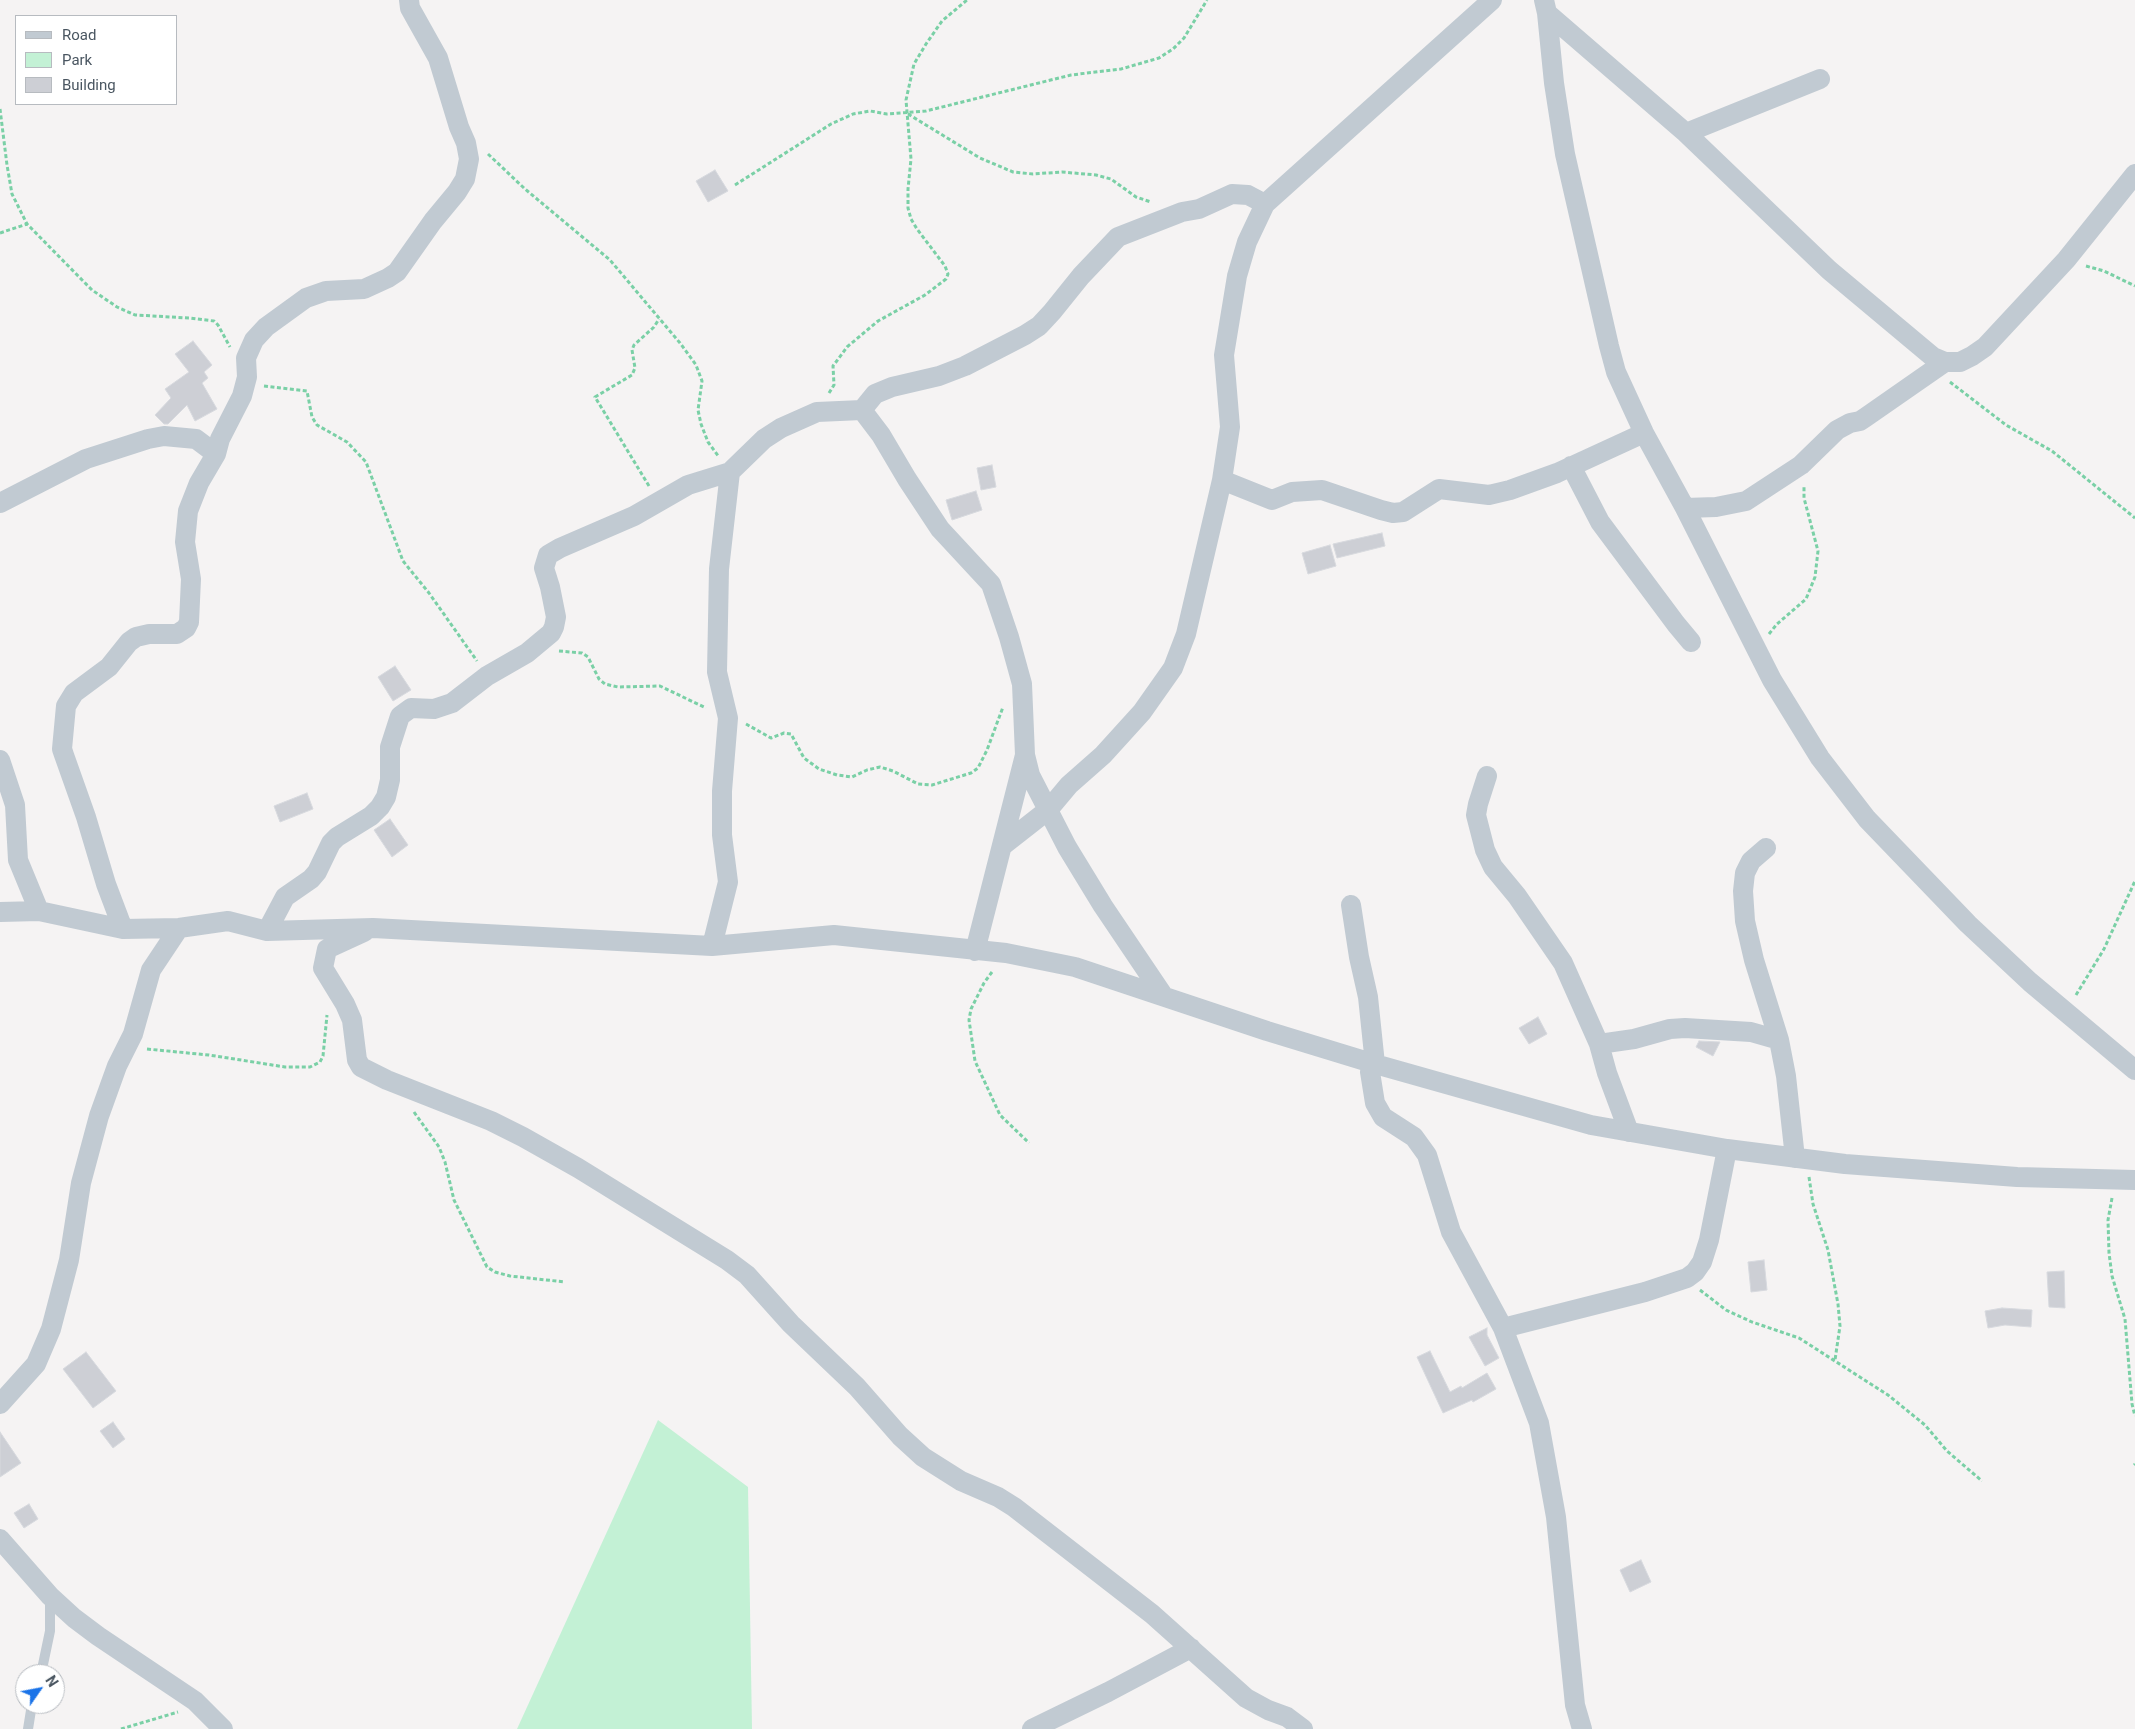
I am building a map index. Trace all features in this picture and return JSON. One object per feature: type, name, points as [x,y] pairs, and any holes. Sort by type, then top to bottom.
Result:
[{"type":"street","points":[[123,929],[106,884],[86,817],[62,749],[66,706],[74,693],[109,667],[136,637],[148,634],[177,634],[186,628],[190,622],[192,593],[185,542],[185,525],[188,511],[199,483],[216,454],[220,439],[240,402],[245,384],[246,358],[249,348],[266,328],[306,298],[326,291],[364,288],[397,272],[465,179],[469,159],[466,143],[459,127],[438,58],[410,8],[409,0]]},
{"type":"street","points":[[1002,846],[1048,810],[1069,785],[1088,770],[1142,712],[1173,668],[1186,634],[1222,480],[1230,426],[1224,355],[1237,276],[1247,242],[1265,204],[1316,156],[1400,84],[1492,0]]},
{"type":"street","points":[[1546,6],[1686,133],[1829,270],[1933,357],[1940,365]]},
{"type":"street","points":[[1546,6],[1554,83],[1565,154],[1608,346],[1616,372],[1644,433],[1685,508],[1772,680],[1820,758],[1867,819],[1968,924],[2065,1012],[2135,1070]]},
{"type":"street","points":[[1686,133],[1820,79]]},
{"type":"street","points":[[1685,508],[1716,507],[1746,501],[1806,460],[1845,425],[1866,417],[1940,365],[1960,362],[1985,347],[2066,260],[2135,174]]},
{"type":"street","points":[[266,931],[285,897],[311,879],[337,837],[371,816],[380,808],[386,797],[390,780],[390,747],[400,716],[411,708],[434,709],[452,703],[487,676],[527,653],[550,633],[554,627],[556,617],[554,602],[544,568],[548,555],[634,516],[688,485],[730,472],[764,439],[781,428],[817,412],[862,410],[875,394],[892,387],[939,376],[965,366],[1025,335],[1039,326],[1081,276],[1118,237],[1182,212],[1199,209],[1232,194],[1248,195],[1265,204]]},
{"type":"street","points":[[862,410],[881,435],[940,529],[990,584],[1009,637],[1022,684],[1025,755],[1030,775],[1066,847],[1163,995]]},
{"type":"street","points":[[1222,480],[1272,500],[1292,492],[1322,490],[1393,513],[1403,512],[1439,490],[1489,495],[1510,490],[1571,466],[1644,433]]},
{"type":"street","points":[[0,503],[86,459],[114,448],[148,439],[164,436],[196,440],[216,454]]},
{"type":"street","points":[[1571,466],[1600,522],[1691,642]]},
{"type":"street","points":[[712,946],[728,882],[722,834],[722,791],[728,718],[717,672],[719,569],[730,472]]},
{"type":"street","points":[[975,951],[1025,755]]},
{"type":"street","points":[[0,760],[15,805],[18,860],[39,911]]},
{"type":"street","points":[[1487,776],[1476,815],[1485,850],[1493,867],[1517,896],[1563,962],[1599,1044],[1607,1073],[1629,1132]]},
{"type":"street","points":[[1766,848],[1751,861],[1745,873],[1743,891],[1745,921],[1754,960],[1779,1040],[1801,1159]]},
{"type":"street","points":[[1351,905],[1359,957],[1368,997],[1374,1063],[1370,1072],[1375,1103],[1383,1117],[1414,1137],[1427,1155],[1452,1232],[1503,1328],[1538,1423],[1556,1517],[1575,1705],[1582,1729]]},
{"type":"street","points":[[0,912],[39,911],[123,929],[179,928],[228,921],[266,931],[373,928],[712,946],[834,935],[1006,953],[1075,967],[1267,1031],[1591,1125],[1727,1149],[1845,1164],[2017,1177],[2135,1180]]},
{"type":"street","points":[[0,1404],[36,1364],[51,1329],[69,1260],[81,1182],[110,1080],[124,1054],[138,1019],[151,970],[179,928]]},
{"type":"street","points":[[373,928],[327,949],[323,968],[345,1004],[352,1020],[357,1060],[362,1068],[393,1083],[454,1105],[523,1137],[578,1168],[726,1260],[747,1275],[790,1324],[857,1387],[900,1436],[923,1457],[961,1481],[998,1497],[1014,1507],[1109,1579],[1246,1698],[1268,1710],[1287,1717],[1303,1729]]},
{"type":"street","points":[[1599,1044],[1634,1039],[1670,1029],[1685,1028],[1751,1032],[1779,1040]]},
{"type":"street","points":[[1503,1328],[1645,1292],[1686,1278],[1695,1272],[1702,1262],[1709,1240],[1727,1149]]},
{"type":"street","points":[[0,1539],[50,1596],[98,1636],[195,1701],[223,1729]]},
{"type":"street","points":[[1032,1729],[1108,1692],[1190,1648]]},
{"type":"lane","points":[[43,1664],[50,1631],[50,1596]]},
{"type":"lane","points":[[28,1729],[30,1714]]},
{"type":"path","points":[[817,412],[834,385],[833,366],[847,347],[878,321],[925,295],[946,279],[948,274],[945,266],[926,243],[911,219],[908,208],[911,159],[906,100],[914,64],[942,21],[968,0]]},
{"type":"path","points":[[735,185],[831,124],[853,114],[870,111],[907,113],[933,110],[1072,75],[1121,69],[1159,58],[1174,49],[1184,38],[1207,0]]},
{"type":"path","points":[[0,109],[12,194],[27,224],[92,290],[117,307],[134,315],[214,321],[218,325],[245,384],[307,391],[312,417],[318,425],[347,442],[366,462],[402,561],[429,593],[487,676]]},
{"type":"path","points":[[907,113],[980,158],[1013,172],[1033,174],[1062,172],[1096,175],[1111,180],[1141,199],[1182,212]]},
{"type":"path","points":[[466,143],[491,156],[525,189],[610,260],[696,365],[702,381],[698,410],[701,424],[708,442],[730,472]]},
{"type":"path","points":[[0,233],[27,224]]},
{"type":"path","points":[[2066,260],[2104,271],[2135,286]]},
{"type":"path","points":[[658,503],[595,396],[632,375],[635,368],[632,350],[634,345],[654,327],[659,319]]},
{"type":"path","points":[[1940,365],[2006,425],[2052,451],[2135,518]]},
{"type":"path","points":[[1757,650],[1777,624],[1806,599],[1815,577],[1818,551],[1804,498],[1806,460]]},
{"type":"path","points":[[527,653],[568,651],[582,653],[588,657],[599,679],[605,684],[618,688],[660,686],[728,718],[742,722],[771,738],[784,733],[791,734],[804,758],[819,768],[837,775],[852,778],[867,770],[880,767],[893,771],[918,784],[932,785],[971,773],[978,768],[1006,699],[1022,684]]},
{"type":"path","points":[[2065,1012],[2104,949],[2135,881]]},
{"type":"path","points":[[1006,953],[984,983],[971,1009],[969,1020],[975,1061],[1000,1115],[1029,1144]]},
{"type":"path","points":[[124,1054],[150,1048],[285,1067],[310,1067],[320,1062],[324,1056],[327,1013]]},
{"type":"path","points":[[393,1083],[438,1147],[445,1162],[454,1200],[487,1267],[495,1272],[510,1276],[565,1282]]},
{"type":"path","points":[[1801,1159],[1828,1250],[1838,1304],[1840,1326],[1835,1360]]},
{"type":"path","points":[[2115,1179],[2108,1220],[2109,1254],[2112,1276],[2125,1319],[2132,1404],[2135,1416]]},
{"type":"path","points":[[1686,1278],[1702,1293],[1726,1310],[1752,1322],[1799,1338],[1888,1395],[1925,1425],[1947,1451],[1982,1481]]},
{"type":"path","points":[[121,1729],[168,1716],[195,1701]]},
{"type":"green space","points":[[658,1420],[748,1487],[752,1729],[517,1729]]},
{"type":"building","points":[[715,170],[728,191],[708,202],[696,181]]},
{"type":"building","points":[[193,341],[212,365],[204,372],[208,378],[202,383],[217,409],[195,421],[187,405],[168,424],[164,424],[155,415],[171,398],[165,389],[189,372],[175,354]]},
{"type":"building","points":[[992,465],[996,487],[981,490],[977,468]]},
{"type":"building","points":[[976,491],[982,510],[952,520],[946,500]]},
{"type":"building","points":[[1382,533],[1385,546],[1337,558],[1333,544]]},
{"type":"building","points":[[1330,545],[1336,566],[1308,574],[1302,553]]},
{"type":"building","points":[[395,666],[411,690],[393,701],[378,677]]},
{"type":"building","points":[[307,793],[313,809],[280,822],[274,806]]},
{"type":"building","points":[[390,819],[408,845],[392,857],[374,830]]},
{"type":"building","points":[[1538,1017],[1547,1034],[1529,1044],[1519,1028]]},
{"type":"building","points":[[1699,1041],[1720,1042],[1713,1056],[1696,1047]]},
{"type":"building","points":[[1764,1260],[1767,1290],[1751,1292],[1748,1262]]},
{"type":"building","points":[[2064,1271],[2065,1308],[2049,1307],[2047,1272]]},
{"type":"building","points":[[2002,1308],[2032,1310],[2031,1327],[2005,1325],[1988,1328],[1985,1311]]},
{"type":"building","points":[[1487,1328],[1487,1335],[1499,1358],[1485,1366],[1469,1337]]},
{"type":"building","points":[[1430,1351],[1450,1392],[1461,1386],[1462,1388],[1487,1373],[1496,1389],[1473,1402],[1472,1400],[1443,1413],[1417,1357]]},
{"type":"building","points":[[86,1352],[116,1391],[93,1408],[63,1369]]},
{"type":"building","points":[[113,1422],[125,1439],[113,1448],[100,1431]]},
{"type":"building","points":[[0,1432],[21,1463],[0,1477]]},
{"type":"building","points":[[29,1504],[38,1519],[24,1528],[14,1513]]},
{"type":"building","points":[[1641,1560],[1651,1582],[1630,1592],[1620,1570]]}]
